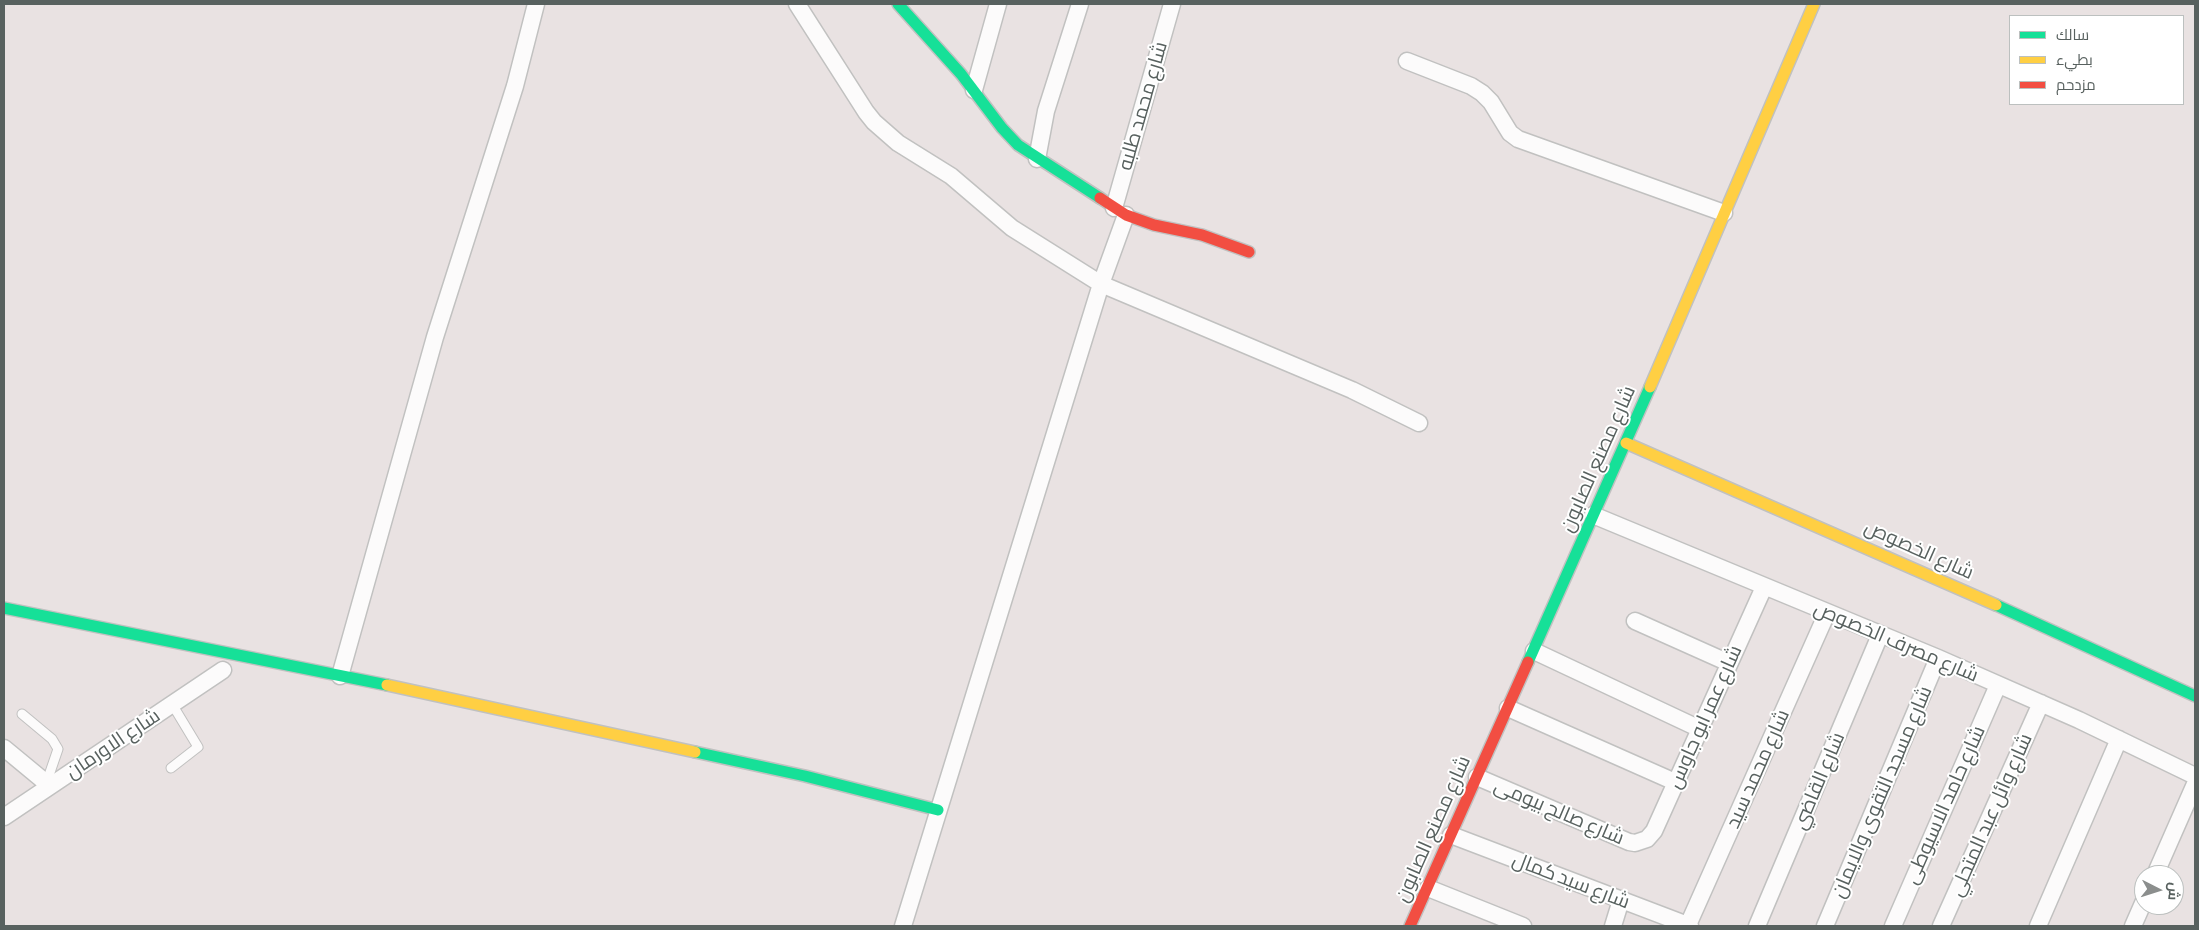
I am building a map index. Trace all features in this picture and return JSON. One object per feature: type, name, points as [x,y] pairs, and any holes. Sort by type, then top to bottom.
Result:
[{"type":"street","points":[[340,676],[435,337],[515,86],[536,4]]},
{"type":"street","points":[[797,4],[866,112],[883,131],[913,154],[951,176],[1012,228],[1103,279],[1352,390],[1419,423]]},
{"type":"street","points":[[974,90],[998,4]]},
{"type":"street","points":[[1037,159],[1046,111],[1080,4]]},
{"type":"street","name":"شارع محمد طلبه","points":[[903,926],[1117,239],[1120,211],[1172,4]]},
{"type":"street","name":"شارع مصنع الصابون","points":[[1410,926],[1624,447],[1814,4]]},
{"type":"street","points":[[905,7],[974,90],[1002,128],[1018,145],[1037,159],[1120,211],[1154,225],[1202,235],[1250,252]]},
{"type":"street","points":[[1407,61],[1471,86],[1482,93],[1491,102],[1510,134],[1518,140],[1724,212]]},
{"type":"street","name":"شارع الخصوص","points":[[1624,447],[2004,608],[2195,696]]},
{"type":"street","name":"شارع مصرف الخصوص","points":[[1597,508],[1764,587],[1938,658],[2041,703],[2195,776]]},
{"type":"street","name":"شارع عمر ابو جاوس","points":[[1641,842],[1651,836],[1654,831],[1764,587]]},
{"type":"street","points":[[4,608],[340,676],[805,776],[938,810]]},
{"type":"street","name":"شارع محمد سيد","points":[[1689,926],[1827,613]]},
{"type":"street","points":[[1635,620],[1729,663]]},
{"type":"street","name":"شارع القاضي","points":[[1757,926],[1880,635]]},
{"type":"street","points":[[1534,651],[1700,729]]},
{"type":"street","name":"شارع مسجد التقوى والايمان","points":[[1825,926],[1938,658]]},
{"type":"street","name":"شارع الاورمان","points":[[4,817],[48,785],[223,670]]},
{"type":"street","name":"شارع حامد الاسيوطى","points":[[1893,926],[1998,685]]},
{"type":"street","name":"شارع وائل عبد المتجلي","points":[[1941,926],[2041,703]]},
{"type":"street","points":[[1508,708],[1675,782]]},
{"type":"street","points":[[2038,926],[2119,739]]},
{"type":"street","points":[[4,748],[48,785]]},
{"type":"street","name":"شارع صالح بيومى","points":[[1477,778],[1629,842],[1641,842]]},
{"type":"street","points":[[2159,865],[2195,784]]},
{"type":"street","name":"شارع سيد كمال","points":[[1451,835],[1689,926]]},
{"type":"street","points":[[1428,888],[1523,926]]},
{"type":"street","points":[[1612,926],[1621,900]]},
{"type":"lane","points":[[171,768],[198,747],[172,704]]},
{"type":"lane","points":[[22,714],[52,739],[58,749],[48,785]]},
{"type":"traffic: fast","points":[[898,4],[961,74],[1002,128],[1018,145],[1100,198]]},
{"type":"traffic: fast","points":[[1528,662],[1650,387]]},
{"type":"traffic: fast","points":[[1996,605],[2195,696]]},
{"type":"traffic: fast","points":[[4,608],[387,685]]},
{"type":"traffic: fast","points":[[695,752],[805,776],[938,810]]},
{"type":"traffic: slow","points":[[1650,387],[1814,4]]},
{"type":"traffic: slow","points":[[1626,443],[1996,605]]},
{"type":"traffic: slow","points":[[387,685],[695,752]]},
{"type":"traffic: jam","points":[[1100,198],[1126,215],[1154,225],[1202,235],[1249,252]]},
{"type":"traffic: jam","points":[[1410,926],[1528,662]]}]
